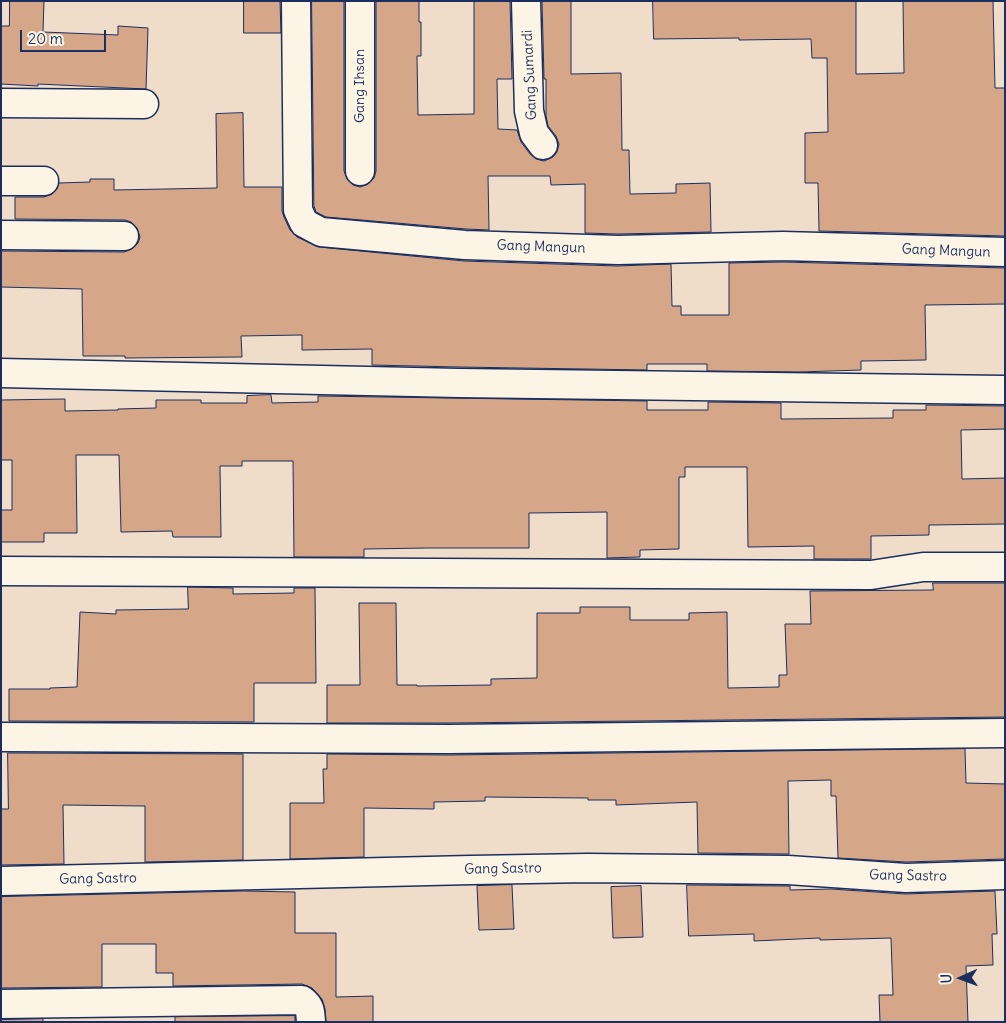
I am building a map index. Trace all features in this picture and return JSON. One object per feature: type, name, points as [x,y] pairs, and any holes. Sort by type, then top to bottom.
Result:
[{"type":"street","name":"Gang Mangun","points":[[296,1],[298,210],[304,223],[321,232],[465,245],[618,250],[783,246],[1005,252]]},
{"type":"street","name":"Gang Ihsan","points":[[360,1],[360,171]]},
{"type":"street","name":"Gang Sumardi","points":[[526,1],[529,112],[534,133],[543,145]]},
{"type":"street","points":[[1,104],[144,104]]},
{"type":"street","points":[[1,181],[44,181]]},
{"type":"street","points":[[1,235],[124,236]]},
{"type":"street","points":[[1,373],[459,383],[1005,390]]},
{"type":"street","points":[[1,571],[871,575],[923,567],[1005,567]]},
{"type":"street","points":[[1,737],[449,739],[1005,733]]},
{"type":"street","name":"Gang Sastro","points":[[1,881],[587,868],[788,870],[906,878],[1005,875]]},
{"type":"street","points":[[1,1004],[302,1000],[307,1004],[310,1011],[311,1022]]},
{"type":"building","points":[[10,1],[44,1],[43,32],[118,35],[118,26],[148,28],[146,89],[1,84],[1,26],[9,26]]},
{"type":"building","points":[[244,1],[280,1],[281,33],[244,33]]},
{"type":"building","points":[[312,1],[344,1],[344,171],[347,179],[353,185],[360,187],[368,184],[374,178],[376,171],[376,1],[419,1],[421,56],[417,56],[418,115],[474,114],[474,1],[510,1],[512,79],[497,79],[498,129],[517,130],[521,142],[530,154],[536,159],[544,161],[553,157],[557,152],[559,144],[556,136],[548,126],[546,116],[542,1],[571,1],[571,74],[621,73],[622,150],[629,150],[630,194],[676,193],[676,184],[710,183],[711,232],[585,233],[585,184],[551,185],[550,176],[488,176],[489,230],[326,217],[316,212],[314,206]]},
{"type":"building","points":[[653,1],[856,1],[856,74],[904,73],[903,1],[993,1],[995,88],[1005,88],[1005,236],[819,231],[818,183],[805,183],[805,133],[828,132],[827,58],[812,58],[811,39],[654,39]]},
{"type":"building","points":[[243,113],[244,187],[282,187],[282,211],[290,230],[297,237],[319,247],[464,261],[617,266],[671,264],[672,306],[681,306],[681,315],[729,315],[729,263],[783,262],[1005,268],[1005,304],[925,305],[926,360],[861,361],[861,370],[799,372],[707,371],[707,364],[647,364],[647,370],[459,367],[372,365],[372,349],[302,350],[302,335],[241,336],[242,357],[125,358],[125,356],[83,356],[82,289],[1,287],[1,251],[124,252],[132,249],[138,243],[140,237],[137,228],[131,222],[125,220],[15,219],[15,197],[44,197],[52,194],[57,189],[59,183],[90,182],[90,179],[114,179],[114,190],[217,188],[216,114]]},
{"type":"building","points":[[271,395],[272,403],[318,402],[318,396],[647,401],[647,410],[708,410],[708,402],[781,403],[781,419],[893,418],[893,410],[926,410],[926,405],[1005,406],[1005,429],[961,430],[962,479],[1005,478],[1005,524],[929,525],[929,535],[871,536],[871,559],[814,559],[814,546],[748,547],[747,467],[685,467],[685,477],[679,477],[679,549],[640,550],[640,557],[607,558],[607,512],[529,513],[529,548],[364,549],[364,557],[294,557],[293,461],[242,461],[242,466],[220,466],[221,537],[173,537],[172,531],[121,532],[119,455],[76,455],[77,533],[44,533],[44,542],[1,542],[1,510],[12,510],[12,460],[1,460],[1,400],[65,399],[65,411],[156,408],[156,400],[201,400],[201,403],[247,403],[247,396]]},
{"type":"building","points":[[933,583],[1005,583],[1005,717],[327,723],[327,685],[360,685],[359,603],[396,603],[397,685],[491,685],[491,679],[537,678],[537,613],[580,613],[580,607],[630,607],[630,620],[689,620],[689,613],[727,612],[728,688],[779,687],[779,675],[787,675],[785,624],[811,624],[810,591],[933,590]]},
{"type":"building","points":[[188,587],[233,588],[233,594],[294,593],[294,588],[315,588],[316,683],[254,683],[254,722],[9,721],[9,689],[77,687],[80,612],[116,614],[116,610],[188,609]]},
{"type":"building","points":[[965,749],[966,783],[1005,784],[1005,859],[906,862],[838,858],[836,796],[831,796],[831,780],[788,781],[789,854],[698,853],[697,802],[616,805],[616,800],[588,800],[588,798],[485,797],[485,801],[434,802],[434,809],[364,808],[364,857],[290,859],[290,803],[324,803],[323,769],[327,769],[327,754],[449,755]]},
{"type":"building","points":[[8,753],[243,754],[243,860],[145,862],[145,806],[63,805],[64,864],[1,865],[1,809],[8,809]]},
{"type":"building","points":[[512,885],[514,929],[479,930],[477,886]]},
{"type":"building","points":[[687,885],[790,886],[790,890],[831,889],[905,894],[995,891],[997,934],[992,934],[993,965],[966,966],[968,1022],[880,1022],[879,995],[893,995],[891,938],[820,940],[820,938],[754,941],[754,934],[689,936]]},
{"type":"building","points":[[641,886],[643,937],[613,938],[611,887]]},
{"type":"building","points":[[243,891],[295,892],[295,933],[336,933],[336,997],[373,996],[373,1022],[326,1022],[322,999],[312,988],[302,984],[173,986],[173,973],[156,973],[156,944],[102,944],[102,987],[1,988],[1,897]]},
{"type":"building","points":[[295,1016],[295,1022],[175,1022],[175,1017]]},
{"type":"building","points":[[43,1019],[43,1022],[1,1022],[1,1020]]}]
